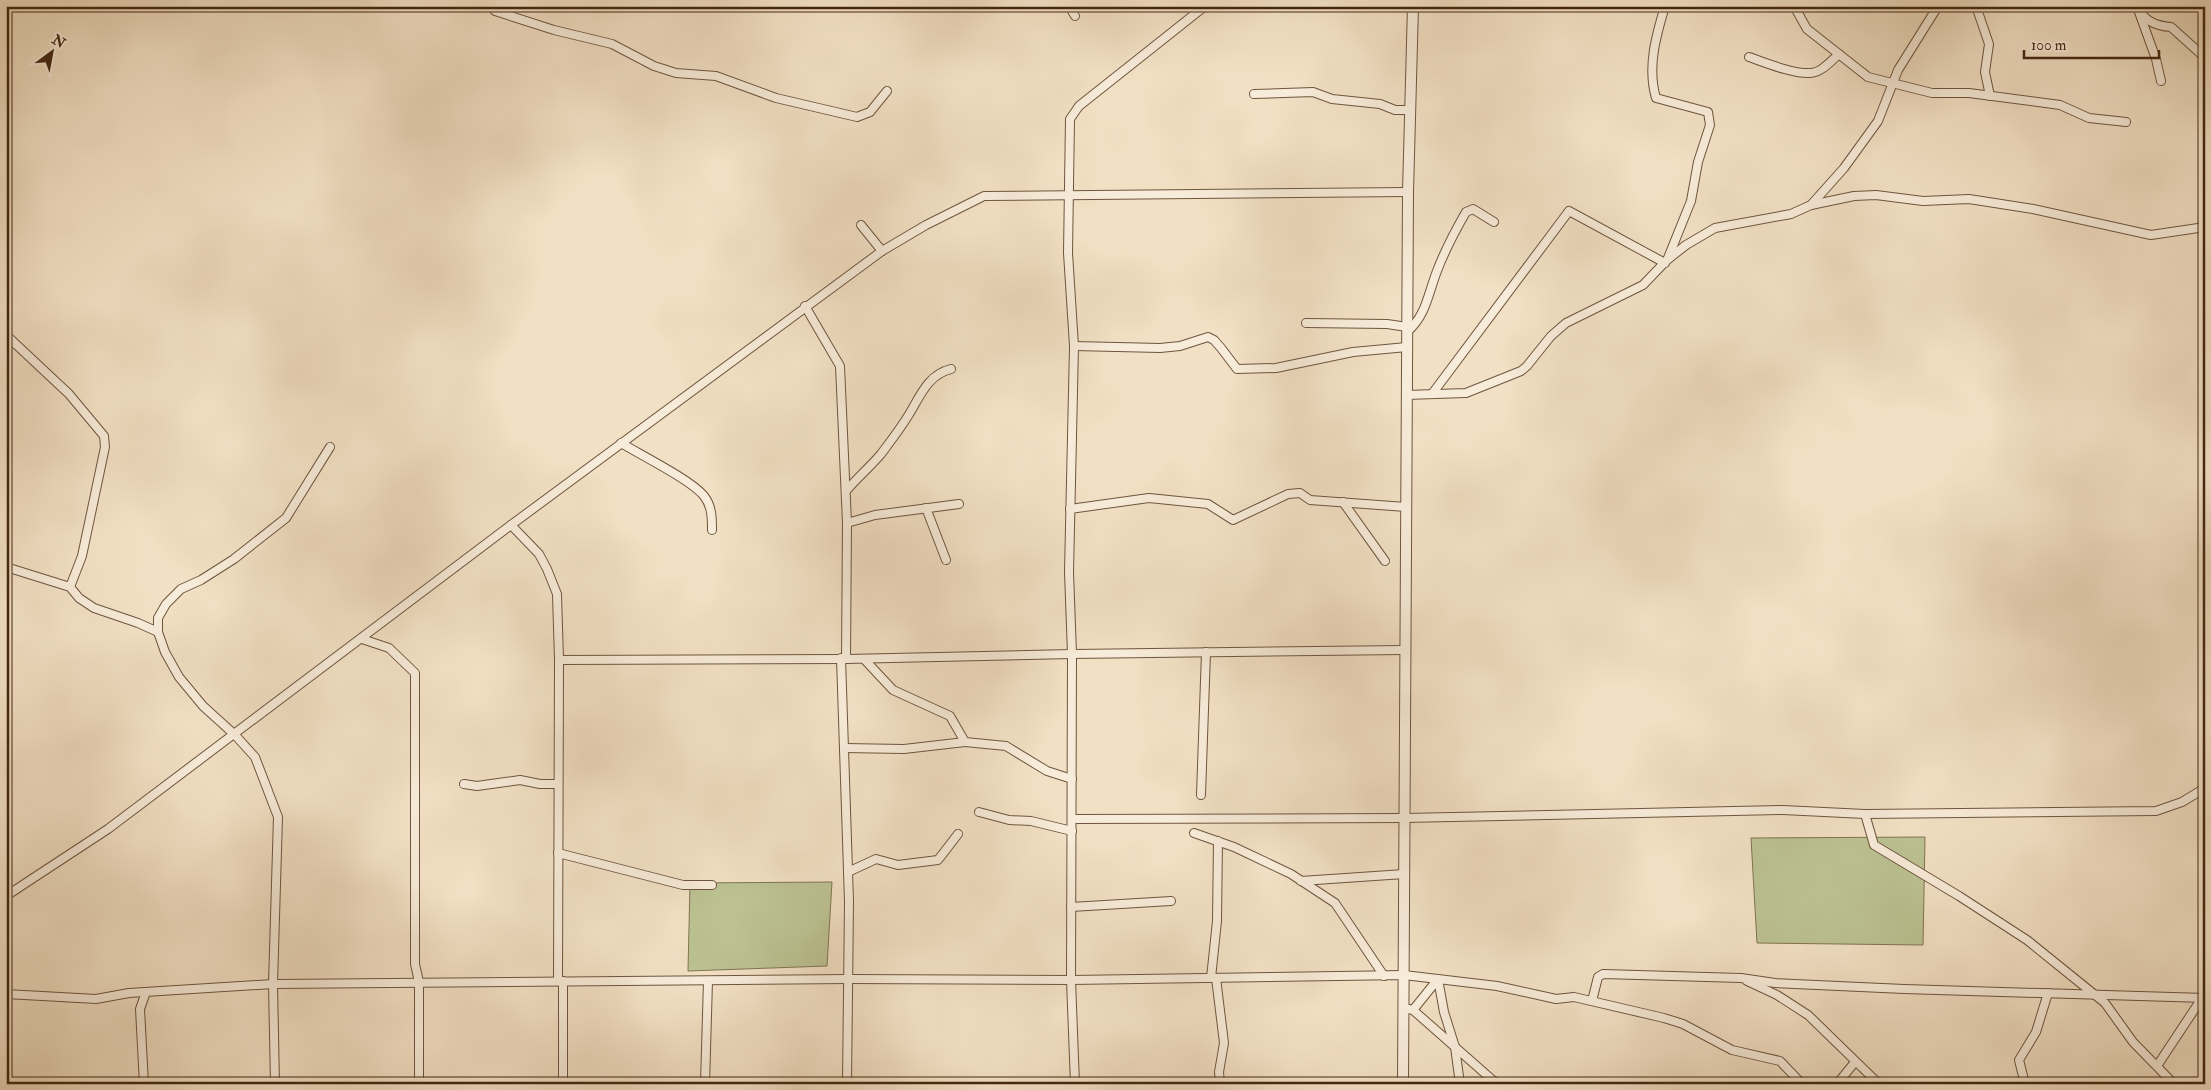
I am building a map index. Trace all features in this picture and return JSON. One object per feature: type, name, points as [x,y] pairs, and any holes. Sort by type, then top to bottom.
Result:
[{"type":"street","points":[[490,6],[496,11],[554,30],[612,44],[662,69],[676,73],[716,76],[776,98],[857,117],[870,112],[887,91]]},
{"type":"street","points":[[1069,6],[1075,16]]},
{"type":"street","points":[[1075,1084],[1071,980],[1072,654],[1069,572],[1074,346],[1068,253],[1070,119],[1078,106],[1205,6]]},
{"type":"street","points":[[1403,1084],[1408,1009],[1404,975],[1404,650],[1408,192],[1413,6]]},
{"type":"street","points":[[1665,6],[1655,41],[1652,84],[1656,98],[1708,112],[1710,125],[1698,162],[1691,201],[1666,261]]},
{"type":"street","points":[[1794,6],[1807,29],[1868,76],[1932,93],[1969,93],[2060,105],[2089,118],[2126,122]]},
{"type":"street","points":[[1811,205],[1844,168],[1878,121],[1898,70],[1938,6]]},
{"type":"street","points":[[1976,6],[1990,44],[1985,72],[1990,96]]},
{"type":"street","points":[[2137,9],[2157,26],[2171,27],[2201,54]]},
{"type":"street","points":[[2137,9],[2161,81]]},
{"type":"street","points":[[1749,58],[1784,69],[1811,74],[1823,68],[1839,54]]},
{"type":"street","points":[[1254,94],[1313,92],[1332,98],[1380,104],[1396,110],[1410,110]]},
{"type":"street","points":[[6,896],[108,829],[805,306],[882,251],[926,225],[984,196],[1408,192]]},
{"type":"street","points":[[1406,395],[1476,391],[1507,375],[1521,371],[1551,336],[1566,323],[1582,313],[1616,300],[1643,285],[1666,261],[1686,245],[1715,228],[1790,214],[1811,205],[1854,196],[1876,195],[1923,201],[1969,200],[2033,209],[2151,235],[2205,227]]},
{"type":"street","points":[[1306,323],[1387,324],[1407,329],[1416,324],[1428,301],[1436,272],[1466,212],[1473,209],[1494,222]]},
{"type":"street","points":[[1432,394],[1569,211],[1666,261]]},
{"type":"street","points":[[861,225],[882,251]]},
{"type":"street","points":[[805,306],[840,366],[847,523],[844,659],[849,979],[847,1084]]},
{"type":"street","points":[[6,335],[69,394],[104,436],[105,447],[82,556],[70,587]]},
{"type":"street","points":[[1074,346],[1160,348],[1180,346],[1208,337],[1222,348],[1237,369],[1276,368],[1353,352],[1407,347]]},
{"type":"street","points":[[846,491],[881,454],[909,415],[918,396],[936,375],[941,371],[951,369]]},
{"type":"street","points":[[621,443],[681,479],[704,496],[711,511],[712,530]]},
{"type":"street","points":[[276,1084],[273,984],[278,817],[255,757],[235,734],[203,706],[178,677],[165,652],[158,632],[158,618],[166,604],[181,589],[201,580],[234,559],[286,518],[330,447]]},
{"type":"street","points":[[1070,509],[1149,498],[1208,504],[1233,520],[1288,494],[1300,493],[1310,500],[1406,507]]},
{"type":"street","points":[[1343,502],[1385,561]]},
{"type":"street","points":[[847,523],[875,515],[959,504]]},
{"type":"street","points":[[926,508],[946,560]]},
{"type":"street","points":[[511,525],[539,554],[557,594],[559,660],[558,853],[562,1084]]},
{"type":"street","points":[[6,567],[70,587],[79,598],[94,608],[158,632]]},
{"type":"street","points":[[362,640],[389,648],[415,673],[415,964],[419,982],[418,1084]]},
{"type":"street","points":[[559,660],[864,659],[1072,654],[1404,650]]},
{"type":"street","points":[[1201,795],[1206,652]]},
{"type":"street","points":[[864,659],[893,690],[950,716],[965,742]]},
{"type":"street","points":[[844,748],[904,749],[965,742],[1006,746],[1047,771],[1072,779]]},
{"type":"street","points":[[464,784],[478,786],[520,780],[540,784],[558,784]]},
{"type":"street","points":[[1072,819],[1404,818],[1783,810],[1865,814],[2156,811],[2182,802],[2205,788]]},
{"type":"street","points":[[980,812],[1009,820],[1031,821],[1072,831]]},
{"type":"street","points":[[1865,814],[1874,846],[1959,896],[2027,940],[2105,1004],[2133,1042],[2174,1084]]},
{"type":"street","points":[[1194,833],[1242,850],[1301,881],[1335,903],[1384,976]]},
{"type":"street","points":[[848,872],[876,859],[898,865],[938,860],[958,834]]},
{"type":"street","points":[[1218,841],[1214,978],[1224,1044],[1219,1072],[1220,1084]]},
{"type":"street","points":[[558,853],[683,885],[712,885]]},
{"type":"street","points":[[1301,881],[1404,874]]},
{"type":"street","points":[[1071,907],[1171,901]]},
{"type":"street","points":[[1592,1001],[1598,977],[1603,974],[1741,978],[1775,983],[1864,987],[2203,998]]},
{"type":"street","points":[[6,994],[96,999],[146,992],[273,984],[419,982],[849,979],[1071,980],[1404,975],[1497,986],[1556,999],[1574,996],[1664,1018],[1683,1024],[1732,1050],[1780,1061],[1802,1084]]},
{"type":"street","points":[[1741,978],[1777,995],[1808,1015],[1879,1084]]},
{"type":"street","points":[[1408,1009],[1438,979]]},
{"type":"street","points":[[1438,979],[1444,1012],[1455,1047],[1460,1084]]},
{"type":"street","points":[[705,1084],[708,981]]},
{"type":"street","points":[[144,1084],[140,1009],[146,992]]},
{"type":"street","points":[[2025,1084],[2019,1060],[2036,1032],[2048,992]]},
{"type":"street","points":[[2157,1066],[2203,998]]},
{"type":"street","points":[[1408,1009],[1497,1084]]},
{"type":"street","points":[[1836,1084],[1855,1062]]},
{"type":"green space","points":[[1925,837],[1923,945],[1757,943],[1751,838]]},
{"type":"green space","points":[[832,882],[827,966],[688,971],[690,883]]}]
